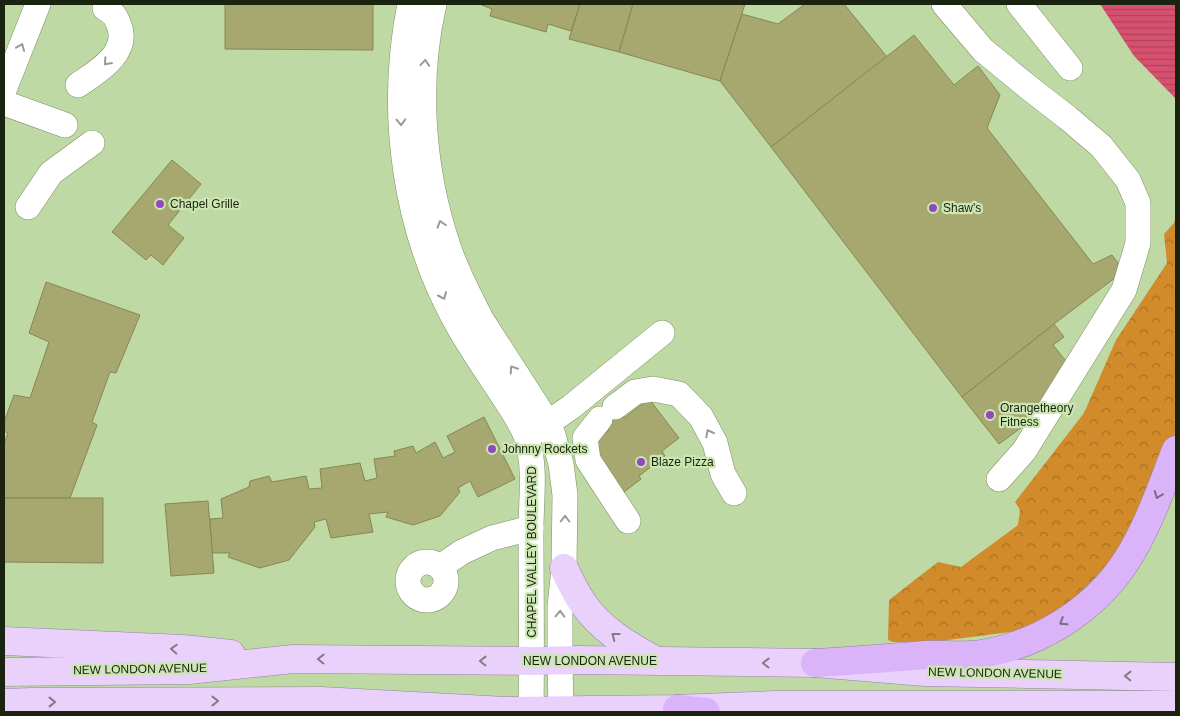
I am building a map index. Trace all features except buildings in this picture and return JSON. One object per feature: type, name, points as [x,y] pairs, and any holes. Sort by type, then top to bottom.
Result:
[{"type":"highway","points":[[815,663],[928,655],[979,654],[1014,647],[1060,625],[1089,604],[1114,578],[1124,564],[1146,526],[1176,450]]},
{"type":"highway","points":[[677,709],[706,712]]},
{"type":"main road","points":[[564,568],[583,603],[600,624],[633,649],[656,661]]},
{"type":"main road","points":[[4,641],[183,649],[293,659]]},
{"type":"main road","name":"NEW LONDON AVENUE","points":[[4,672],[189,670],[293,659],[815,663],[925,672],[1176,677]]},
{"type":"main road","points":[[4,703],[321,701],[506,711],[677,709],[811,704],[1176,705]]},
{"type":"street","points":[[4,90],[38,4]]},
{"type":"street","points":[[78,85],[104,67],[120,48],[122,32],[115,15],[104,8],[119,4]]},
{"type":"street","name":"CHAPEL VALLEY BOULEVARD","points":[[410,4],[403,45],[401,72],[401,131],[408,183],[419,233],[450,312],[515,415],[527,438],[530,450],[533,477],[531,528],[531,711]]},
{"type":"street","points":[[434,4],[426,53],[424,93],[427,150],[436,204],[448,247],[463,283],[481,319],[548,423],[562,464],[565,495],[564,568],[560,606],[561,710]]},
{"type":"street","points":[[944,4],[983,50],[1101,146],[1128,180],[1138,203],[1138,243],[1124,290],[1024,451],[999,479]]},
{"type":"street","points":[[1019,4],[1070,68]]},
{"type":"street","points":[[4,103],[65,125]]},
{"type":"street","points":[[28,207],[52,173],[92,143]]},
{"type":"street","points":[[527,438],[571,407],[662,332]]},
{"type":"street","points":[[628,521],[588,460],[585,438],[608,413],[635,392],[653,389],[679,394],[701,417],[715,443],[723,474],[734,493]]},
{"type":"street","points":[[440,567],[462,552],[492,538],[531,528]]},
{"type":"green space","points":[[1176,214],[1176,454],[1141,539],[1041,628],[933,642],[893,642],[888,640],[889,600],[938,562],[961,567],[1018,525],[1020,510],[1015,502],[1084,413],[1116,340],[1167,263],[1164,234],[1174,223]]},
{"type":"shaded area","points":[[1100,4],[1176,4],[1176,99],[1134,56]]},
{"type":"place","name":"Chapel Grille","points":[[160,204]]},
{"type":"place","name":"Shaw's","points":[[933,208]]},
{"type":"place","name":"Orangetheory Fitness","points":[[990,415]]},
{"type":"place","name":"Johnny Rockets","points":[[492,449]]},
{"type":"place","name":"Blaze Pizza","points":[[641,462]]}]
